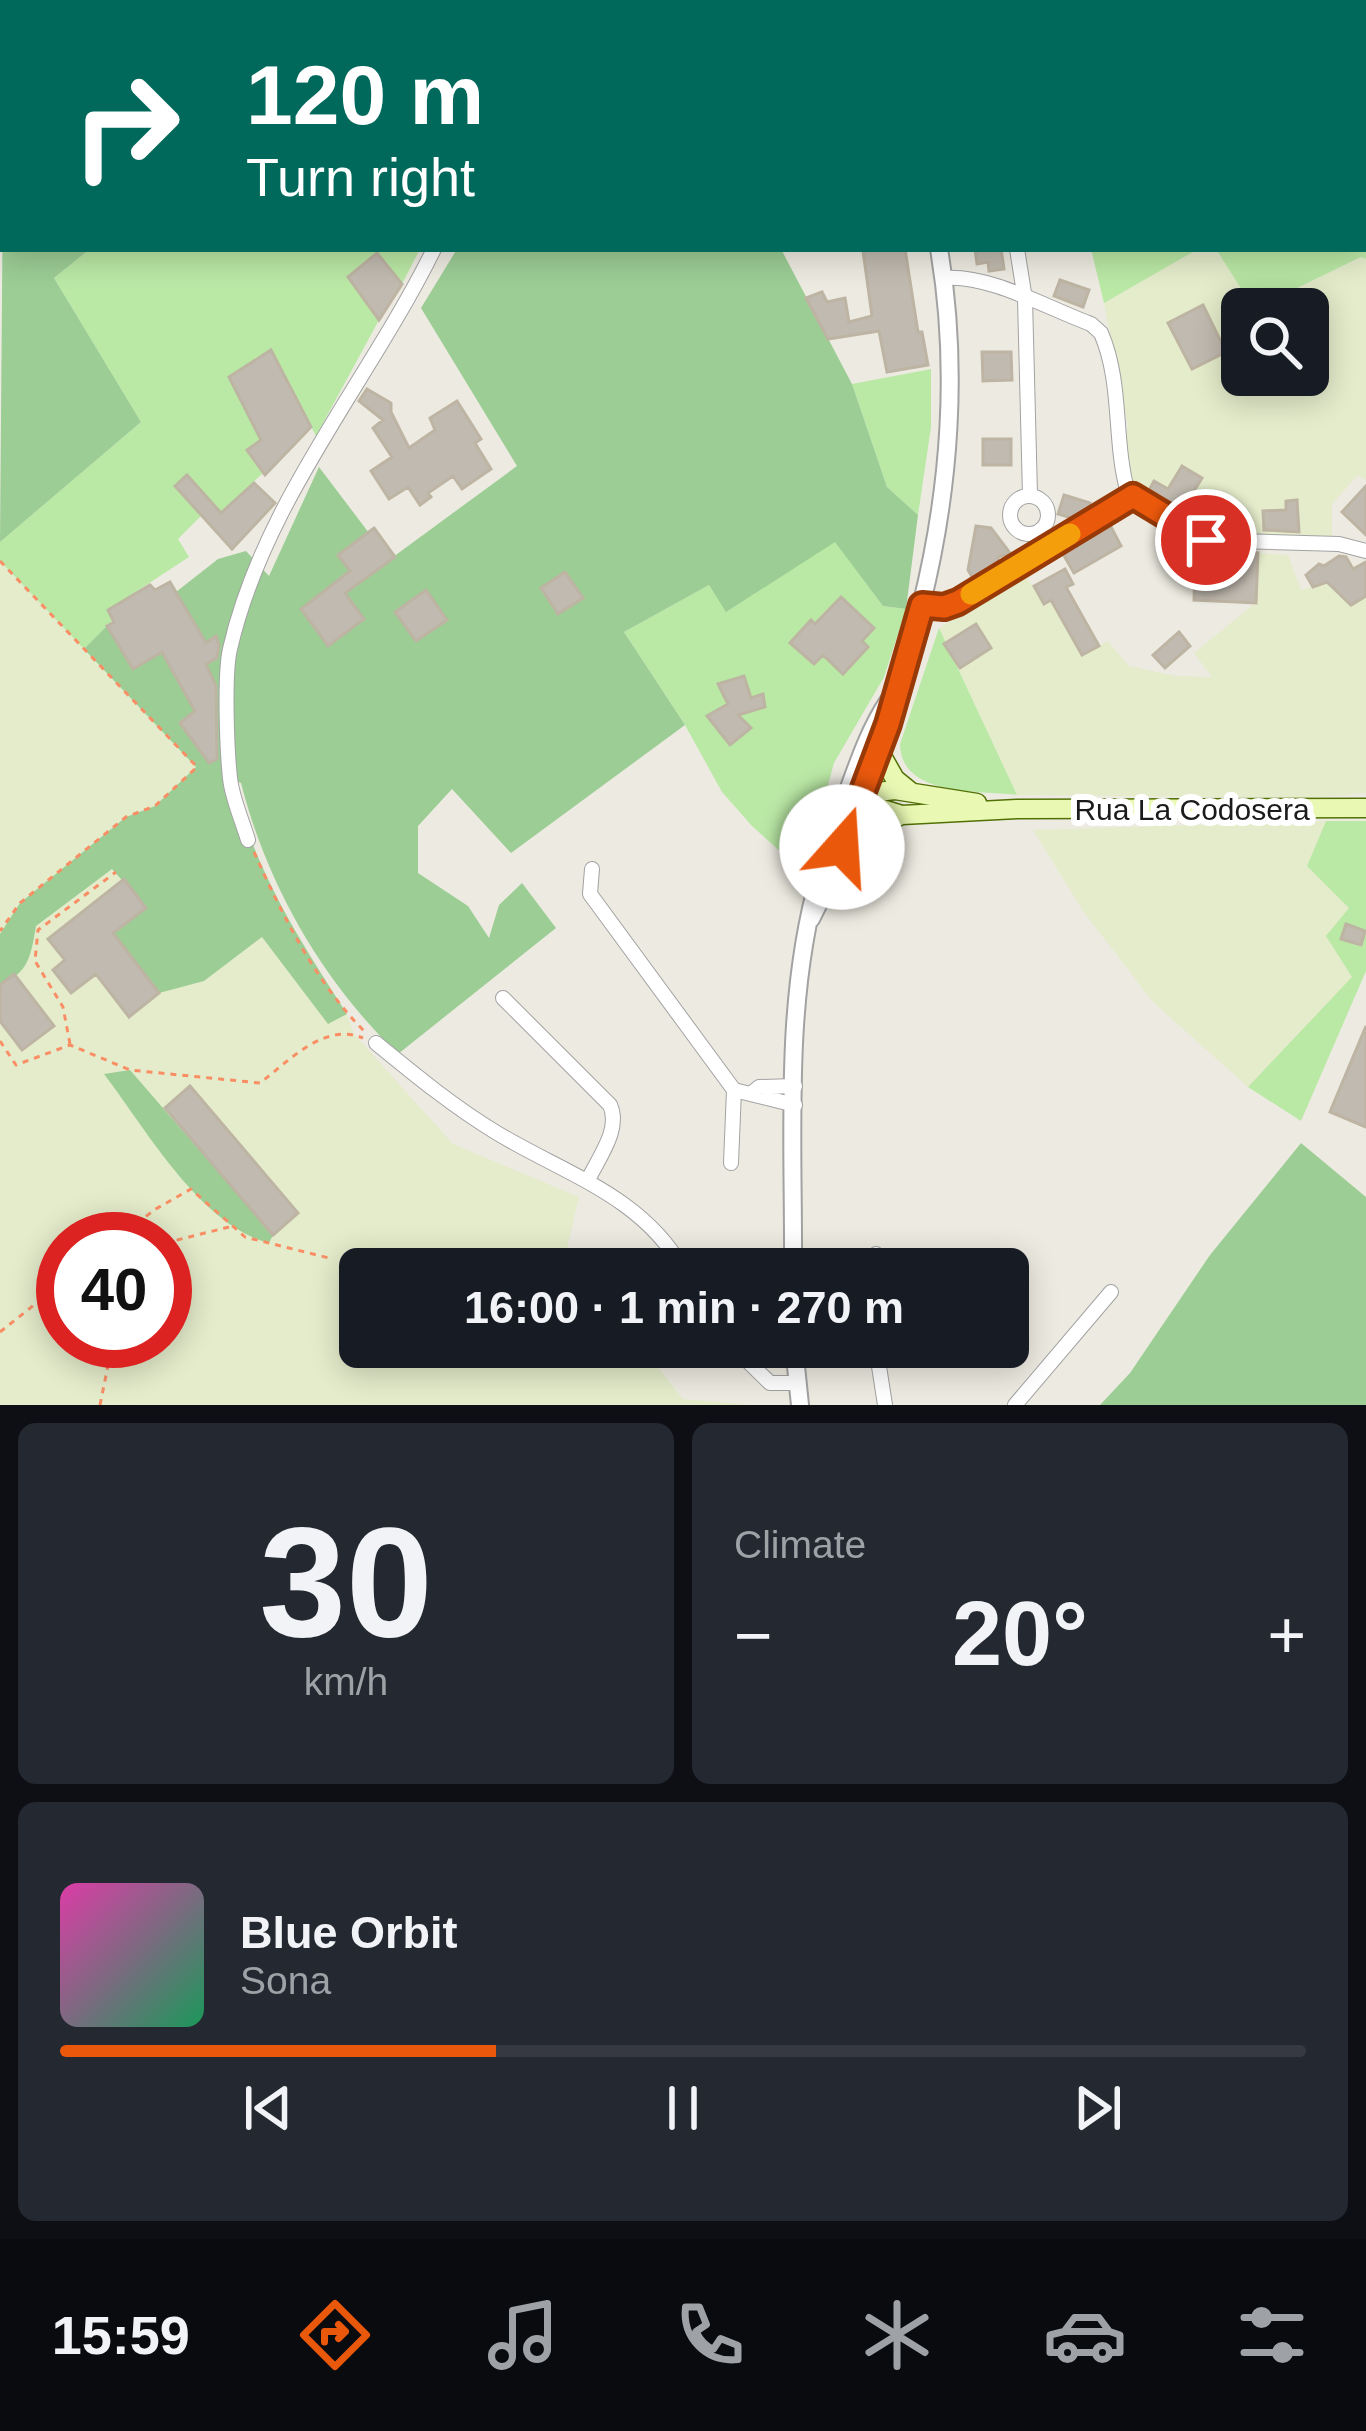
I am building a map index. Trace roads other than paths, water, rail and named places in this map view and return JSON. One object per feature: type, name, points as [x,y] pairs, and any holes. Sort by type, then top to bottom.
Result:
[{"type":"main road","points":[[878,749],[895,779],[911,792]]},
{"type":"main road","points":[[855,791],[911,792],[1018,809]]},
{"type":"main road","points":[[855,791],[874,806],[902,815],[1018,809]]},
{"type":"main road","name":"Rua La Codosera","points":[[1018,809],[1366,808]]},
{"type":"main road","points":[[842,847],[902,815]]},
{"type":"street","points":[[248,840],[230,780],[229,653],[260,556],[310,460],[432,252]]},
{"type":"street","points":[[794,1248],[796,1021],[818,881],[878,749],[922,605],[938,526],[949,422],[950,345],[940,252]]},
{"type":"street","points":[[1017,252],[1025,299],[1030,496]]},
{"type":"street","points":[[944,278],[984,281],[1090,324],[1101,333],[1128,493],[1206,540],[1339,544],[1366,551]]},
{"type":"street","points":[[811,919],[842,847],[878,717],[893,694]]},
{"type":"street","points":[[592,869],[590,893],[734,1090],[730,1163]]},
{"type":"street","points":[[502,998],[610,1105],[616,1117],[588,1180]]},
{"type":"street","points":[[376,1043],[496,1133],[588,1180],[646,1219],[667,1248]]},
{"type":"street","points":[[734,1090],[752,1093],[759,1087],[795,1096]]},
{"type":"street","points":[[1016,1405],[1111,1292]]},
{"type":"street","points":[[755,1368],[770,1383],[796,1382]]},
{"type":"street","points":[[795,1368],[800,1405]]},
{"type":"street","points":[[879,1368],[885,1405]]},
{"type":"lane","points":[[922,605],[944,607],[958,602],[1133,496]]}]
